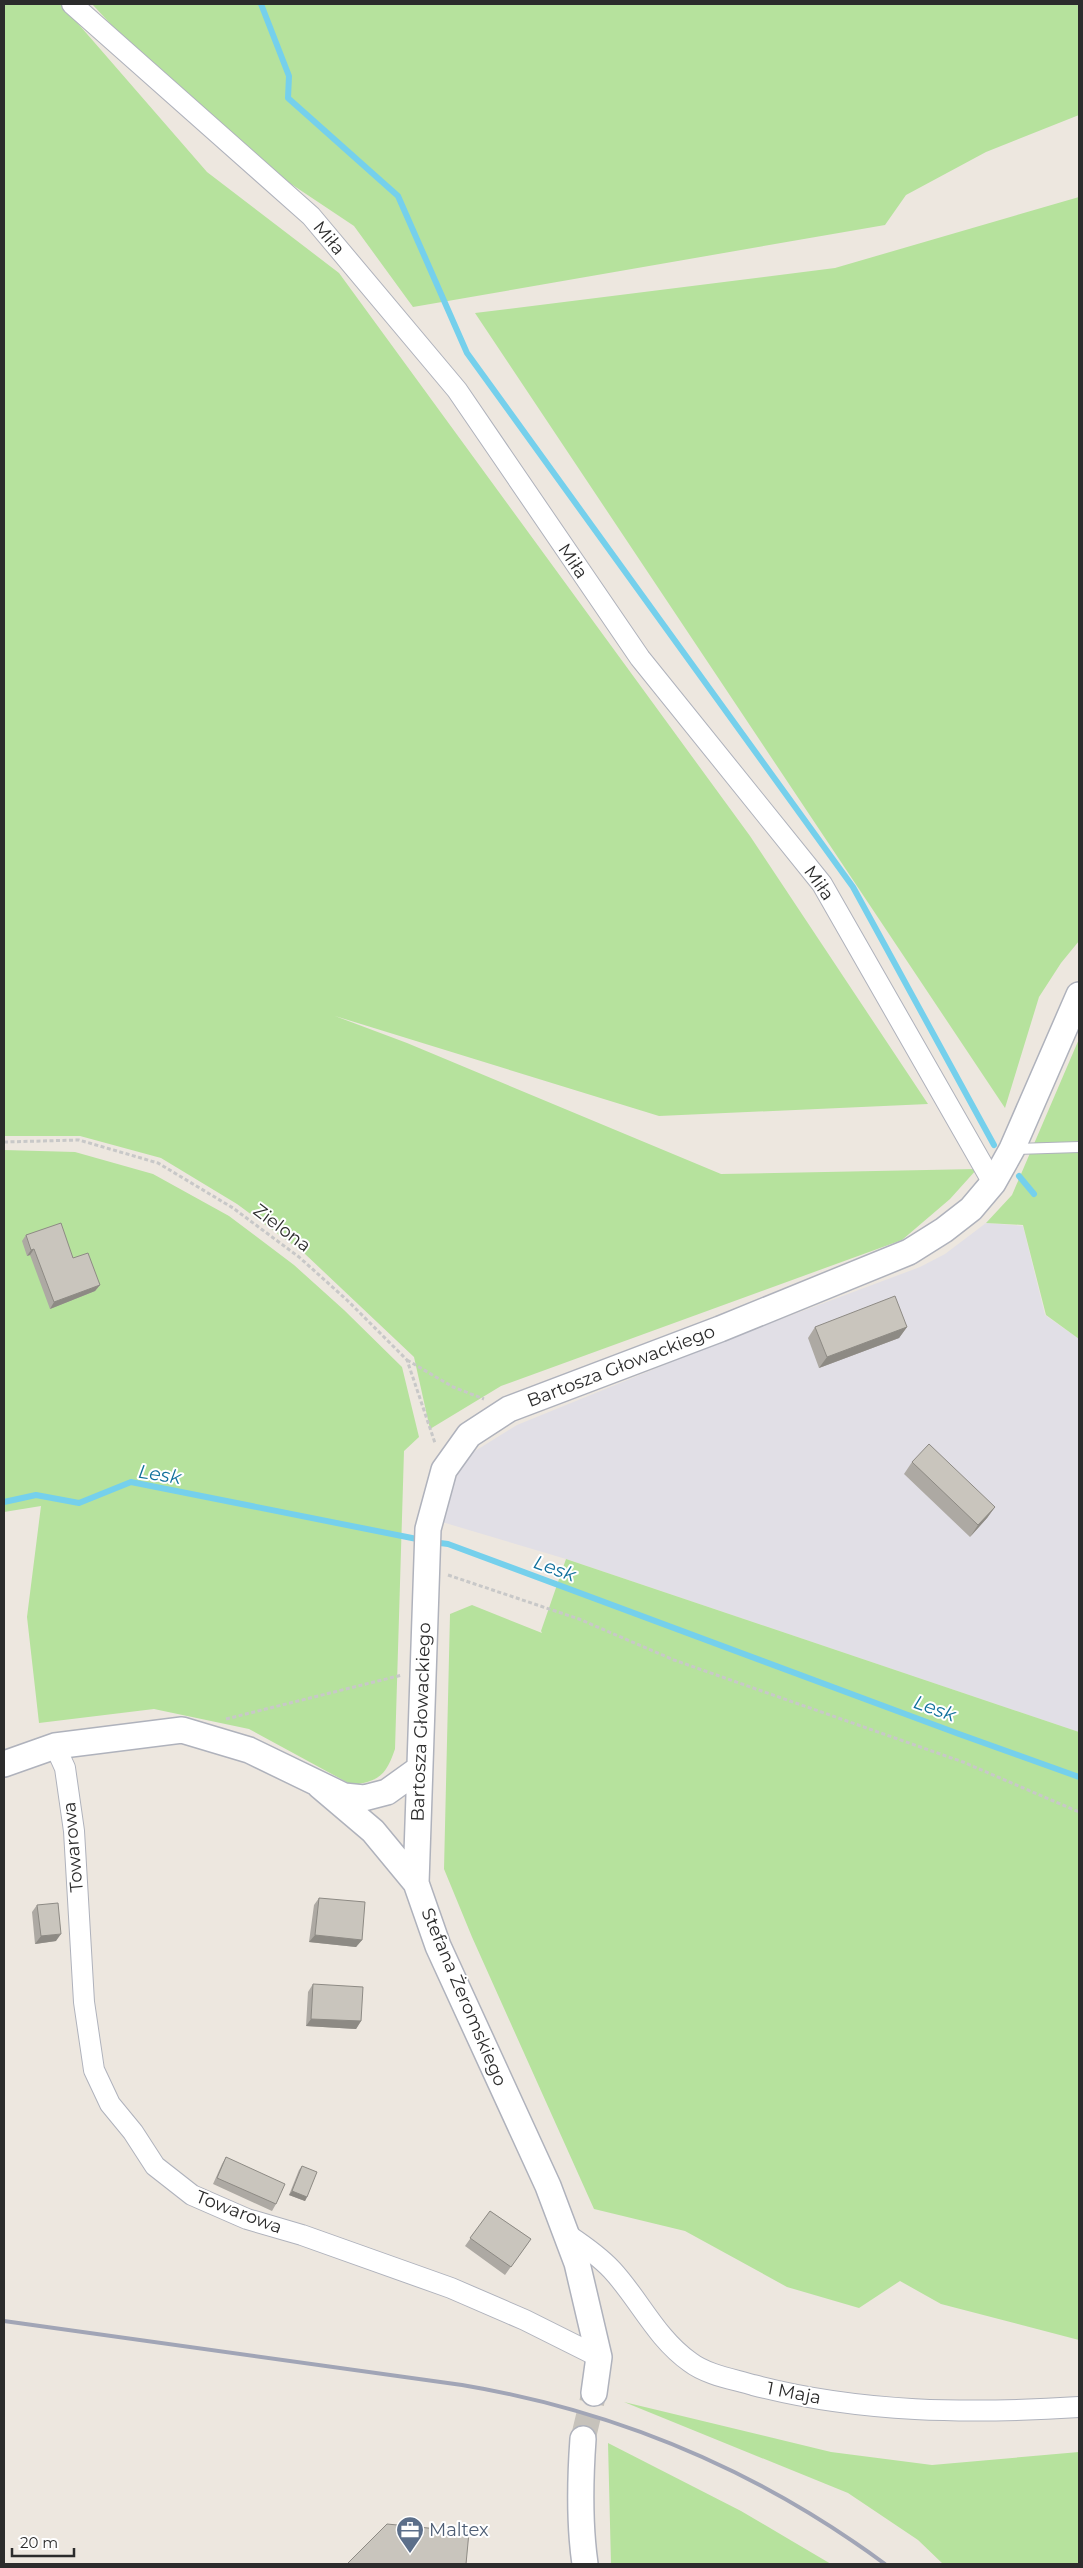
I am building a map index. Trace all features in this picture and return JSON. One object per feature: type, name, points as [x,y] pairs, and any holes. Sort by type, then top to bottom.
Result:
[{"type":"street","name":"Miła","points":[[72,4],[311,216],[457,390],[640,658],[822,884],[993,1184]]},
{"type":"street","name":"Bartosza Głowackiego","points":[[416,1883],[427,1550],[444,1470],[469,1435],[509,1408],[720,1329],[909,1252],[944,1230],[971,1209],[993,1184],[1012,1149],[1079,995]]},
{"type":"street","name":"Stefana Żeromskiego","points":[[4,1764],[55,1746],[182,1730],[249,1750],[344,1796],[364,1798],[387,1792],[419,1769]]},
{"type":"street","name":"Towarowa","points":[[55,1746],[65,1768],[74,1830],[84,2002],[94,2070],[110,2104],[133,2132],[155,2166],[192,2195],[247,2219],[302,2235],[451,2288],[525,2320],[600,2357]]},
{"type":"street","name":"Stefana Żeromskiego","points":[[320,1786],[372,1831],[416,1883],[438,1946],[548,2186],[568,2235],[577,2263],[600,2357]]},
{"type":"street","name":"1 Maja","points":[[568,2235],[591,2250],[612,2270],[660,2333],[680,2354],[692,2364],[721,2376],[776,2391],[891,2409],[1000,2412],[1079,2407]]},
{"type":"street","points":[[594,2393],[600,2357]]},
{"type":"street","points":[[583,2438],[580,2486],[581,2537],[585,2564]]},
{"type":"lane","points":[[1012,1149],[1079,1147]]},
{"type":"path","name":"Zielona","points":[[4,1142],[79,1140],[158,1164],[233,1208],[299,1257],[348,1301],[407,1360],[444,1470]]},
{"type":"path","points":[[407,1360],[453,1387],[509,1408]]},
{"type":"path","points":[[427,1550],[674,1660],[962,1762],[1079,1812]]},
{"type":"path","points":[[220,1721],[422,1670]]},
{"type":"shaded area","points":[[986,1223],[1023,1226],[1045,1315],[1079,1339],[1079,1732],[566,1559],[442,1522],[453,1485],[467,1456],[517,1425],[728,1339],[920,1267],[945,1254]]},
{"type":"green space","points":[[4,4],[61,4],[207,172],[339,273],[750,836],[928,1104],[659,1116],[335,1016],[407,1043],[721,1174],[977,1169],[950,1199],[902,1240],[501,1386],[430,1429],[414,1357],[304,1253],[237,1204],[161,1158],[80,1136],[4,1136]]},
{"type":"green space","points":[[92,4],[1079,4],[1079,115],[986,152],[906,195],[885,225],[413,307],[354,226],[207,128]]},
{"type":"green space","points":[[1079,197],[1079,941],[1061,963],[1039,997],[1005,1108],[475,313],[835,268]]},
{"type":"green space","points":[[1079,1039],[1079,1339],[1046,1315],[1023,1225],[986,1223],[1012,1195]]},
{"type":"green space","points":[[4,1150],[75,1152],[153,1174],[229,1216],[294,1265],[344,1310],[402,1367],[419,1437],[404,1451],[395,1749],[385,1771],[376,1779],[352,1785],[249,1729],[154,1709],[39,1723],[27,1617],[41,1506],[4,1512]]},
{"type":"green space","points":[[566,1559],[1079,1732],[1079,2340],[941,2304],[900,2281],[859,2308],[787,2287],[685,2231],[594,2209],[472,1937],[444,1869],[450,1614],[472,1605],[542,1633],[541,1631]]},
{"type":"green space","points":[[624,2402],[831,2452],[932,2465],[1079,2452],[1079,2564],[943,2564],[918,2540],[848,2493]]},
{"type":"green space","points":[[608,2443],[741,2511],[831,2564],[611,2564]]},
{"type":"building","points":[[61,1223],[73,1258],[88,1253],[100,1285],[54,1302],[34,1249],[31,1250],[26,1235]]},
{"type":"building","points":[[895,1296],[907,1327],[827,1357],[815,1327]]},
{"type":"building","points":[[929,1444],[995,1507],[978,1525],[912,1462]]},
{"type":"building","points":[[319,1898],[365,1902],[362,1940],[315,1935]]},
{"type":"building","points":[[58,1903],[61,1934],[41,1936],[37,1905]]},
{"type":"building","points":[[313,1984],[363,1987],[361,2021],[311,2019]]},
{"type":"building","points":[[226,2157],[285,2184],[276,2204],[217,2178]]},
{"type":"building","points":[[302,2166],[317,2172],[307,2197],[292,2191]]},
{"type":"building","points":[[490,2211],[531,2239],[511,2267],[470,2238]]},
{"type":"building","name":"Maltex","points":[[387,2524],[469,2532],[466,2564],[347,2564]]},
{"type":"waterway","points":[[261,4],[289,76],[288,98],[398,196],[467,353],[853,887],[994,1145]]},
{"type":"waterway","points":[[1019,1176],[1034,1194]]},
{"type":"waterway","name":"Lesk","points":[[4,1502],[36,1495],[79,1503],[131,1482],[422,1540]]},
{"type":"waterway","name":"Lesk","points":[[432,1542],[448,1544],[1079,1777]]},
{"type":"tunnel","points":[[583,2439],[594,2393]]},
{"type":"railway","points":[[4,2321],[462,2385],[520,2396],[576,2411],[684,2449],[737,2473],[788,2500],[885,2564]]},
{"type":"place","name":"Maltex","points":[[410,2554]]}]
